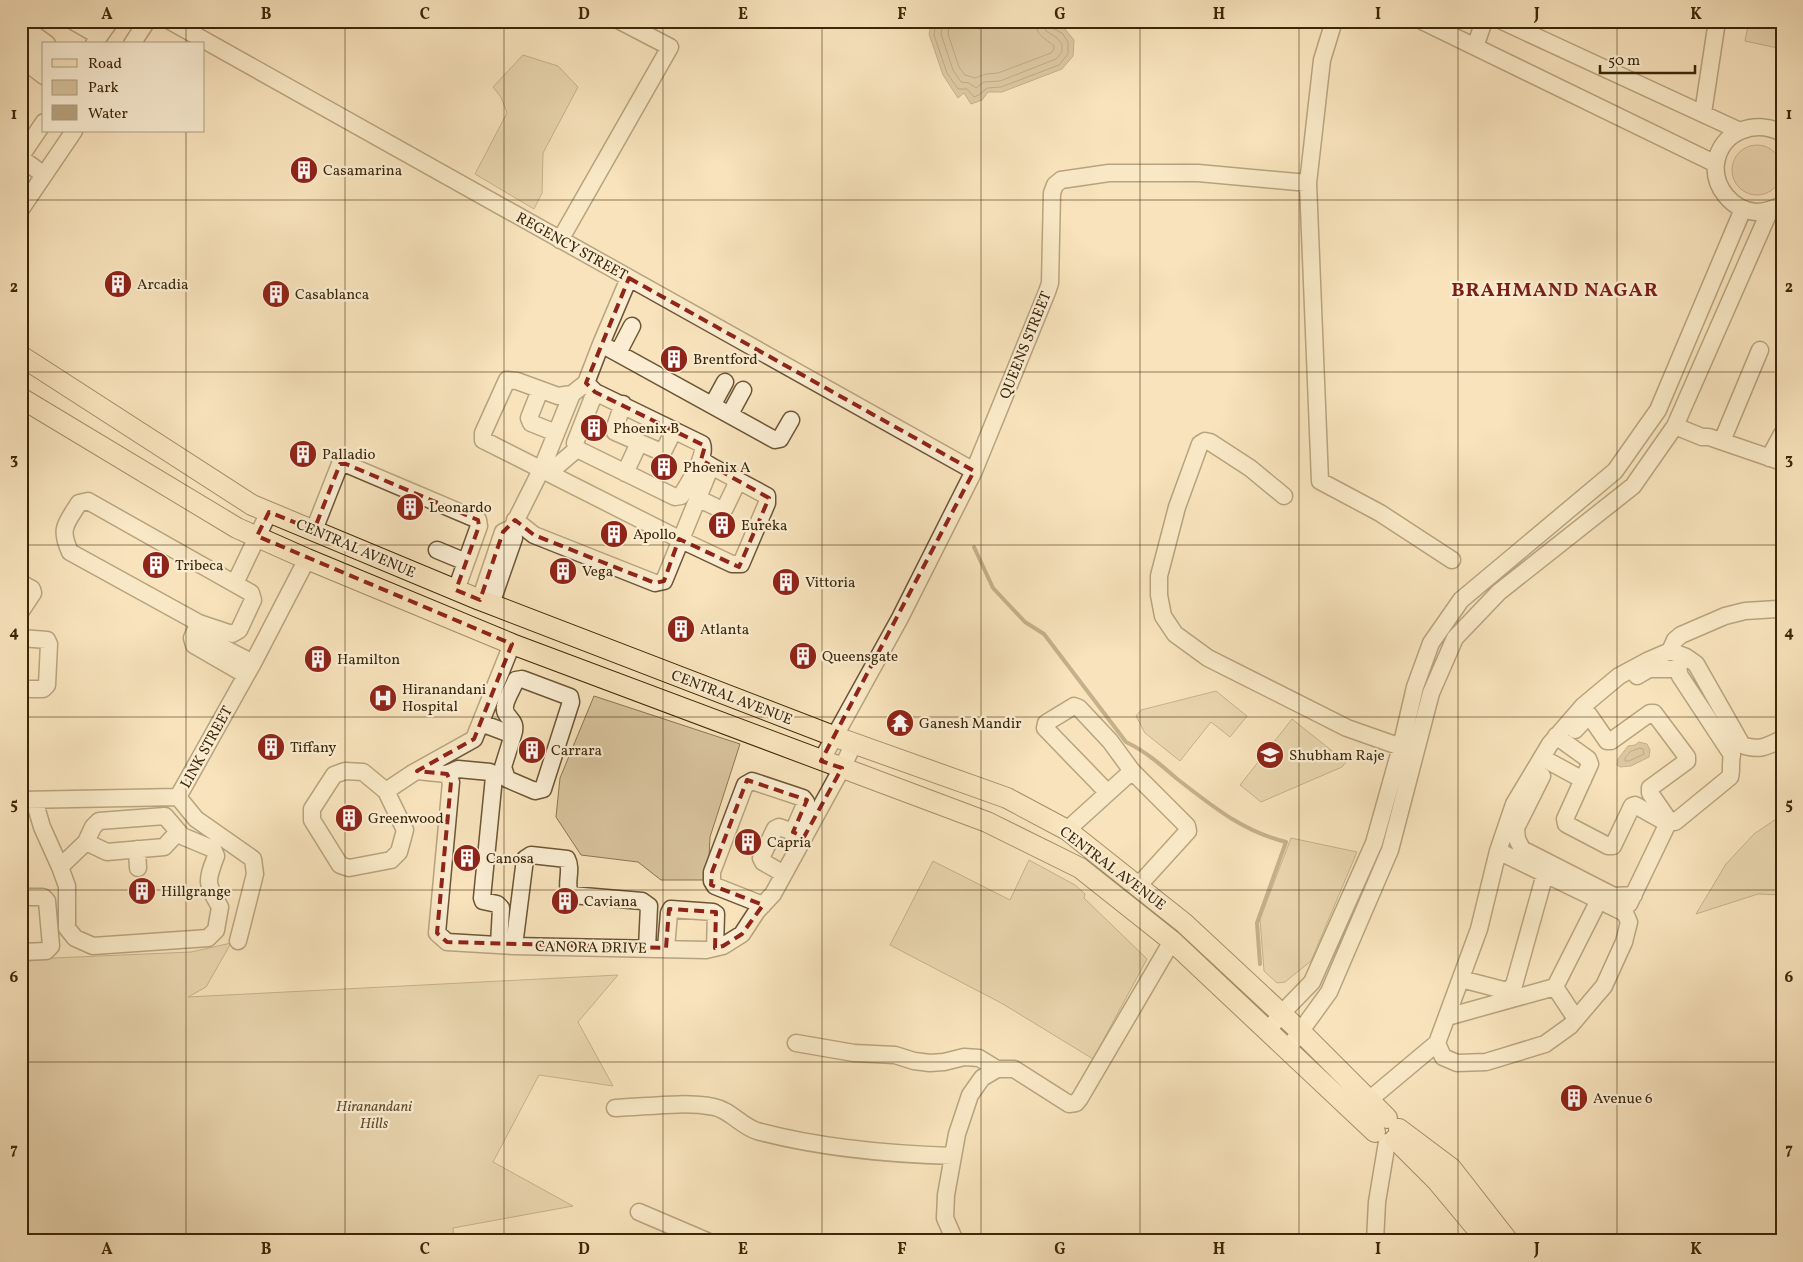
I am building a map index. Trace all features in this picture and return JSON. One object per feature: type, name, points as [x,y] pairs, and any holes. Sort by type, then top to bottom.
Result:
[{"type":"main road","name":"CENTRAL AVENUE","points":[[21,356],[252,505],[485,602],[845,740],[1007,798],[1067,830],[1184,923],[1301,1032],[1369,1100],[1389,1132],[1451,1168],[1508,1241]]},
{"type":"main road","name":"CENTRAL AVENUE","points":[[21,398],[237,528],[512,644],[987,822],[1080,868],[1172,941],[1287,1050],[1389,1132],[1437,1181],[1487,1241]]},
{"type":"street","points":[[73,21],[96,40],[110,21]]},
{"type":"street","points":[[133,42],[147,21]]},
{"type":"street","name":"REGENCY STREET","points":[[170,21],[974,471]]},
{"type":"street","points":[[560,240],[670,46],[620,21]]},
{"type":"street","points":[[1334,21],[1322,60],[1308,182],[1320,481],[1380,513],[1452,560]]},
{"type":"street","points":[[1422,21],[1716,164]]},
{"type":"street","points":[[1475,47],[1484,21]]},
{"type":"street","points":[[1502,21],[1740,130]]},
{"type":"street","points":[[1703,113],[1717,21]]},
{"type":"street","points":[[21,25],[44,42]]},
{"type":"street","points":[[22,46],[42,59]]},
{"type":"street","points":[[22,46],[24,61],[42,74]]},
{"type":"street","points":[[42,125],[21,157],[44,175]]},
{"type":"street","points":[[1776,208],[1756,212],[1743,209],[1731,202],[1722,191],[1717,178],[1716,164],[1720,150],[1740,130],[1768,127],[1782,133]]},
{"type":"street","points":[[21,209],[73,132]]},
{"type":"street","name":"QUEENS STREET","points":[[821,761],[845,740],[900,618],[974,471],[1050,283],[1052,193],[1055,185],[1061,180],[1109,173],[1198,173],[1308,182]]},
{"type":"street","points":[[1268,1031],[1281,1014],[1312,982],[1374,843],[1393,807],[1431,693],[1455,638],[1499,592],[1633,486],[1677,423],[1776,208]]},
{"type":"street","points":[[1287,1050],[1329,992],[1390,850],[1400,748],[1415,687],[1432,643],[1461,600],[1615,471],[1653,418],[1743,209]]},
{"type":"street","points":[[629,278],[601,344],[574,443],[577,449],[675,497],[681,496],[706,463]]},
{"type":"street","points":[[618,353],[632,326]]},
{"type":"street","points":[[601,344],[713,404],[775,440],[780,439],[791,420]]},
{"type":"street","points":[[1715,439],[1760,350]]},
{"type":"street","points":[[514,524],[534,535],[655,583],[664,581],[680,539],[697,498],[706,463],[702,444],[590,387],[572,394],[558,396],[517,381],[507,380],[483,433],[483,440],[546,470],[680,539],[732,564],[741,564],[767,503],[767,496],[706,463]]},
{"type":"street","points":[[713,404],[725,382]]},
{"type":"street","points":[[540,390],[529,418],[531,423],[556,433]]},
{"type":"street","points":[[730,414],[743,390]]},
{"type":"street","points":[[485,602],[503,532],[514,524],[546,470],[556,433],[572,394]]},
{"type":"street","points":[[623,404],[615,432],[659,452],[664,450],[674,430]]},
{"type":"street","points":[[1677,423],[1702,437],[1715,439],[1776,460],[1782,434]]},
{"type":"street","points":[[1284,496],[1250,468],[1210,442],[1205,441],[1200,444],[1177,507],[1159,576],[1159,594],[1163,616],[1175,634],[1208,658],[1347,728],[1400,748]]},
{"type":"street","points":[[624,473],[639,443]]},
{"type":"street","points":[[546,470],[577,449]]},
{"type":"street","points":[[314,530],[330,507],[340,464],[346,464],[478,520],[479,526],[456,590]]},
{"type":"street","points":[[697,498],[720,509],[725,508],[738,480]]},
{"type":"street","points":[[197,628],[232,634],[238,630],[254,600],[251,593],[88,501],[79,503],[66,525],[64,533],[70,552],[197,628],[249,669]]},
{"type":"street","points":[[242,579],[262,539],[269,512]]},
{"type":"street","points":[[438,550],[466,562]]},
{"type":"street","name":"LINK STREET","points":[[34,800],[178,797],[307,559]]},
{"type":"street","points":[[21,583],[32,589],[33,593],[21,611]]},
{"type":"street","points":[[1589,716],[1607,741],[1611,741],[1650,713],[1654,713],[1687,757],[1687,761],[1650,788],[1650,793],[1670,822],[1675,822],[1730,777],[1732,773],[1730,767],[1732,755],[1680,676],[1675,640],[1681,635],[1725,616],[1745,611],[1777,609],[1782,612]]},
{"type":"street","points":[[1442,628],[1455,638]]},
{"type":"street","points":[[21,638],[47,640],[49,644],[47,685],[43,689],[21,689]]},
{"type":"street","points":[[386,790],[474,739],[512,644]]},
{"type":"street","points":[[1369,1100],[1437,1043],[1479,929],[1498,851],[1514,804],[1550,744],[1560,740],[1643,671],[1677,659]]},
{"type":"street","points":[[1634,895],[1614,896],[1522,849],[1517,839],[1516,828],[1560,740],[1583,706],[1619,676],[1646,661],[1677,659],[1696,664],[1742,745],[1751,749],[1763,748],[1782,739]]},
{"type":"street","points":[[522,679],[570,697],[571,702],[543,789],[535,791],[507,779],[503,767],[513,735],[514,724],[504,707],[516,680],[522,679]]},
{"type":"street","points":[[1108,793],[1045,728],[1046,723],[1074,706],[1079,708],[1110,741],[1132,771],[1187,826],[1188,831],[1138,886]]},
{"type":"street","points":[[482,723],[513,735]]},
{"type":"street","name":"CANORA DRIVE","points":[[447,774],[451,782],[437,933],[447,942],[706,950],[723,946],[742,934],[773,894],[784,874],[798,835],[842,768],[845,740]]},
{"type":"street","points":[[1560,740],[1588,759],[1590,764],[1565,819],[1566,824],[1608,846],[1613,846],[1632,806],[1636,805],[1667,825],[1625,913]]},
{"type":"street","points":[[1550,762],[1583,780]]},
{"type":"street","points":[[417,771],[447,774],[458,769],[490,772],[494,777],[482,898],[484,901],[497,904],[500,908],[506,945]]},
{"type":"street","points":[[345,771],[363,772],[386,790],[405,830],[399,852],[391,860],[349,868],[340,865],[312,820],[312,808],[334,775],[345,771]]},
{"type":"street","points":[[1067,830],[1132,771]]},
{"type":"street","points":[[763,905],[715,886],[712,881],[712,872],[745,785],[752,782],[803,798],[806,802],[798,835],[779,827],[775,829],[761,858],[763,862],[784,874]]},
{"type":"street","points":[[178,797],[196,819],[253,859],[255,874],[238,941]]},
{"type":"street","points":[[34,800],[48,813],[65,862],[67,928],[75,938],[93,946],[208,938],[216,930],[220,907],[210,890],[208,878],[216,856],[213,849],[182,836],[165,816],[99,821],[93,827],[86,842],[65,862]]},
{"type":"street","points":[[86,842],[107,852],[137,850],[164,847],[178,832]]},
{"type":"street","points":[[137,850],[138,868]]},
{"type":"street","points":[[1437,1043],[1443,1057],[1457,1063],[1486,1062],[1545,1044],[1570,1026],[1604,986],[1624,942],[1629,922],[1625,913],[1498,851]]},
{"type":"street","points":[[506,945],[525,859],[531,855],[567,860],[570,864],[568,892],[571,895],[642,901],[649,906],[647,948]]},
{"type":"street","points":[[1460,979],[1507,991],[1514,986],[1545,874]]},
{"type":"street","points":[[21,897],[43,897],[47,901],[51,946],[46,952],[21,952]]},
{"type":"street","points":[[1447,1017],[1555,987],[1599,900]]},
{"type":"street","points":[[666,948],[669,913],[671,910],[712,912],[716,914],[715,948]]},
{"type":"street","points":[[955,1241],[945,1218],[946,1195],[957,1134],[970,1095],[982,1078],[997,1069],[1014,1069],[1069,1104],[1076,1103],[1172,941]]},
{"type":"street","points":[[1555,987],[1576,1019]]},
{"type":"street","points":[[796,1043],[854,1053],[895,1055],[914,1061],[944,1062],[964,1057],[979,1058],[997,1069]]},
{"type":"street","points":[[615,1108],[687,1105],[714,1107],[724,1110],[754,1130],[778,1136],[865,1151],[953,1156]]},
{"type":"street","points":[[1375,1241],[1377,1202],[1389,1132]]},
{"type":"street","points":[[639,1212],[707,1241]]},
{"type":"highlighted area","points":[[629,278],[974,471],[821,761],[842,768],[804,837],[793,832],[807,800],[747,780],[712,872],[711,885],[763,905],[742,934],[723,946],[715,948],[716,912],[669,909],[666,948],[447,942],[437,933],[451,782],[447,774],[417,771],[474,739],[512,644],[257,536],[269,512],[314,530],[340,464],[346,464],[478,520],[479,526],[456,590],[480,600],[503,532],[515,520],[534,535],[655,583],[664,581],[679,539],[739,567],[769,498],[701,460],[705,446],[595,392],[586,383]]},
{"type":"green space","points":[[1749,21],[1782,21],[1782,49],[1745,41]]},
{"type":"green space","points":[[523,55],[558,66],[578,87],[543,153],[542,193],[534,209],[475,174],[507,113],[501,97],[493,87]]},
{"type":"green space","points":[[1757,145],[1766,147],[1777,156],[1782,170],[1780,179],[1771,190],[1757,195],[1748,193],[1737,184],[1732,170],[1734,161],[1743,150]]},
{"type":"green space","points":[[1216,691],[1247,716],[1230,737],[1211,722],[1180,761],[1145,733],[1136,716],[1141,710]]},
{"type":"green space","points":[[594,696],[740,744],[710,837],[708,880],[661,880],[638,862],[581,855],[556,817],[560,778]]},
{"type":"green space","points":[[1292,719],[1346,762],[1342,767],[1261,802],[1240,785]]},
{"type":"green space","points":[[1782,815],[1782,895],[1758,894],[1696,914],[1726,864],[1754,834]]},
{"type":"green space","points":[[1291,838],[1357,852],[1311,961],[1285,982],[1277,983],[1264,971],[1260,919]]},
{"type":"green space","points":[[1029,860],[1075,885],[1085,894],[1084,898],[1147,959],[1093,1059],[1003,1004],[890,945],[933,861],[1010,900]]},
{"type":"green space","name":"Hiranandani Hills","points":[[231,943],[206,987],[188,997],[618,975],[578,1022],[613,1086],[539,1075],[493,1162],[573,1206],[453,1228],[454,1241],[21,1241],[21,962],[53,958],[191,952]]},
{"type":"water","points":[[932,21],[1049,21],[1065,29],[1074,40],[1073,56],[1062,69],[1002,92],[988,92],[982,100],[971,104],[964,93],[958,98],[943,75],[929,34]]},
{"type":"water","points":[[1639,742],[1647,744],[1650,750],[1649,757],[1631,766],[1620,767],[1617,765],[1618,759],[1628,746]]},
{"type":"waterway","points":[[974,547],[993,588],[1025,622],[1044,634],[1126,742],[1140,749],[1228,816],[1255,831],[1286,842],[1257,923],[1260,964]]},
{"type":"place","name":"Casamarina","points":[[304,170]]},
{"type":"place","name":"Arcadia","points":[[118,284]]},
{"type":"place","name":"Casablanca","points":[[276,294]]},
{"type":"place","name":"Brentford","points":[[674,359]]},
{"type":"place","name":"Phoenix B","points":[[594,428]]},
{"type":"place","name":"Palladio","points":[[303,454]]},
{"type":"place","name":"Phoenix A","points":[[664,467]]},
{"type":"place","name":"Leonardo","points":[[410,507]]},
{"type":"place","name":"Eureka","points":[[722,525]]},
{"type":"place","name":"Apollo","points":[[614,534]]},
{"type":"place","name":"Tribeca","points":[[156,565]]},
{"type":"place","name":"Vega","points":[[563,571]]},
{"type":"place","name":"Vittoria","points":[[786,582]]},
{"type":"place","name":"Atlanta","points":[[681,629]]},
{"type":"place","name":"Queensgate","points":[[803,656]]},
{"type":"place","name":"Hamilton","points":[[318,659]]},
{"type":"place","name":"Hiranandani Hospital","points":[[383,698]]},
{"type":"place","name":"Ganesh Mandir","points":[[900,723]]},
{"type":"place","name":"Tiffany","points":[[271,747]]},
{"type":"place","name":"Carrara","points":[[532,750]]},
{"type":"place","name":"Shubham Raje","points":[[1270,755]]},
{"type":"place","name":"Greenwood","points":[[349,818]]},
{"type":"place","name":"Capria","points":[[748,842]]},
{"type":"place","name":"Canosa","points":[[467,858]]},
{"type":"place","name":"Hillgrange","points":[[142,891]]},
{"type":"place","name":"Caviana","points":[[565,901]]},
{"type":"place","name":"Avenue 6","points":[[1574,1098]]},
{"type":"district","name":"BRAHMAND NAGAR","points":[[1555,289]]}]
